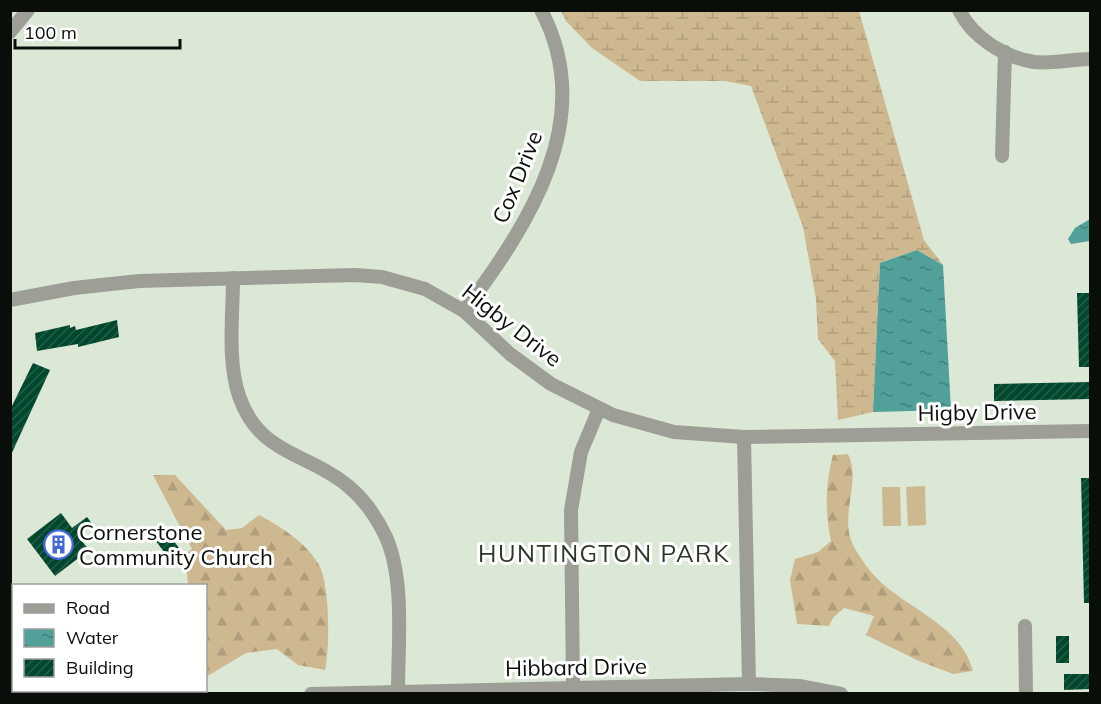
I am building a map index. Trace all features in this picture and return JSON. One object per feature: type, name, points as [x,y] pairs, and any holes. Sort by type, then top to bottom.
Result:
[{"type":"street","points":[[10,32],[28,10]]},
{"type":"street","name":"Cox Drive","points":[[464,311],[509,250],[525,223],[547,171],[558,133],[563,94],[562,71],[554,39],[541,10]]},
{"type":"street","points":[[959,10],[981,38],[1005,52],[1034,62],[1090,59]]},
{"type":"street","points":[[1002,156],[1005,52]]},
{"type":"street","name":"Higby Drive","points":[[10,300],[119,283],[233,278],[382,277],[425,289],[464,311],[525,366],[551,384],[599,409],[674,432],[744,437],[1090,431]]},
{"type":"street","points":[[233,278],[234,364],[239,395],[248,415],[259,431],[279,449],[323,470],[348,486],[376,518],[389,545],[397,582],[398,691]]},
{"type":"street","points":[[573,688],[571,510],[581,452],[599,409]]},
{"type":"street","points":[[744,437],[749,684]]},
{"type":"street","points":[[1025,626],[1026,693]]},
{"type":"street","name":"Hibbard Drive","points":[[311,693],[749,684],[800,686],[841,693]]},
{"type":"green space","points":[[561,11],[859,11],[924,240],[943,265],[917,250],[880,263],[873,412],[838,420],[835,361],[818,339],[816,299],[803,227],[751,86],[725,81],[640,81],[592,48],[566,21]]},
{"type":"green space","points":[[848,454],[853,475],[848,519],[851,540],[855,549],[877,579],[955,638],[966,653],[973,671],[953,674],[919,661],[866,635],[874,616],[844,608],[833,618],[829,626],[797,624],[790,580],[795,559],[818,552],[831,541],[827,498],[830,466],[833,455]]},
{"type":"green space","points":[[153,475],[175,475],[226,530],[242,528],[259,515],[284,530],[307,549],[319,565],[325,587],[328,632],[325,670],[298,665],[277,649],[246,653],[207,676],[207,584],[188,584],[185,554],[192,549]]},
{"type":"green space","points":[[925,486],[926,525],[908,526],[906,487]]},
{"type":"green space","points":[[882,487],[900,487],[901,526],[883,526]]},
{"type":"water","points":[[1090,219],[1090,241],[1071,244],[1068,239],[1075,228]]},
{"type":"water","points":[[917,250],[943,265],[951,410],[873,412],[880,263]]},
{"type":"building","points":[[1077,293],[1090,293],[1090,367],[1079,367]]},
{"type":"building","points":[[117,320],[119,337],[78,347],[78,344],[37,351],[35,333],[70,325],[70,328],[75,326],[76,330]]},
{"type":"building","points":[[33,363],[50,370],[10,457],[10,410]]},
{"type":"building","points":[[1090,382],[1090,399],[994,401],[994,384]]},
{"type":"building","points":[[1081,478],[1090,478],[1090,603],[1084,603]]},
{"type":"building","name":"Cornerstone Community Church","points":[[61,513],[72,528],[87,517],[93,525],[78,536],[89,550],[55,576],[27,539]]},
{"type":"building","points":[[167,532],[182,552],[171,561],[155,540]]},
{"type":"building","points":[[1056,636],[1069,636],[1069,663],[1056,663]]},
{"type":"building","points":[[1064,674],[1090,674],[1090,689],[1064,690]]},
{"type":"place","name":"Cornerstone Community Church","points":[[58,545]]},
{"type":"district","name":"HUNTINGTON PARK","points":[[604,554]]}]
